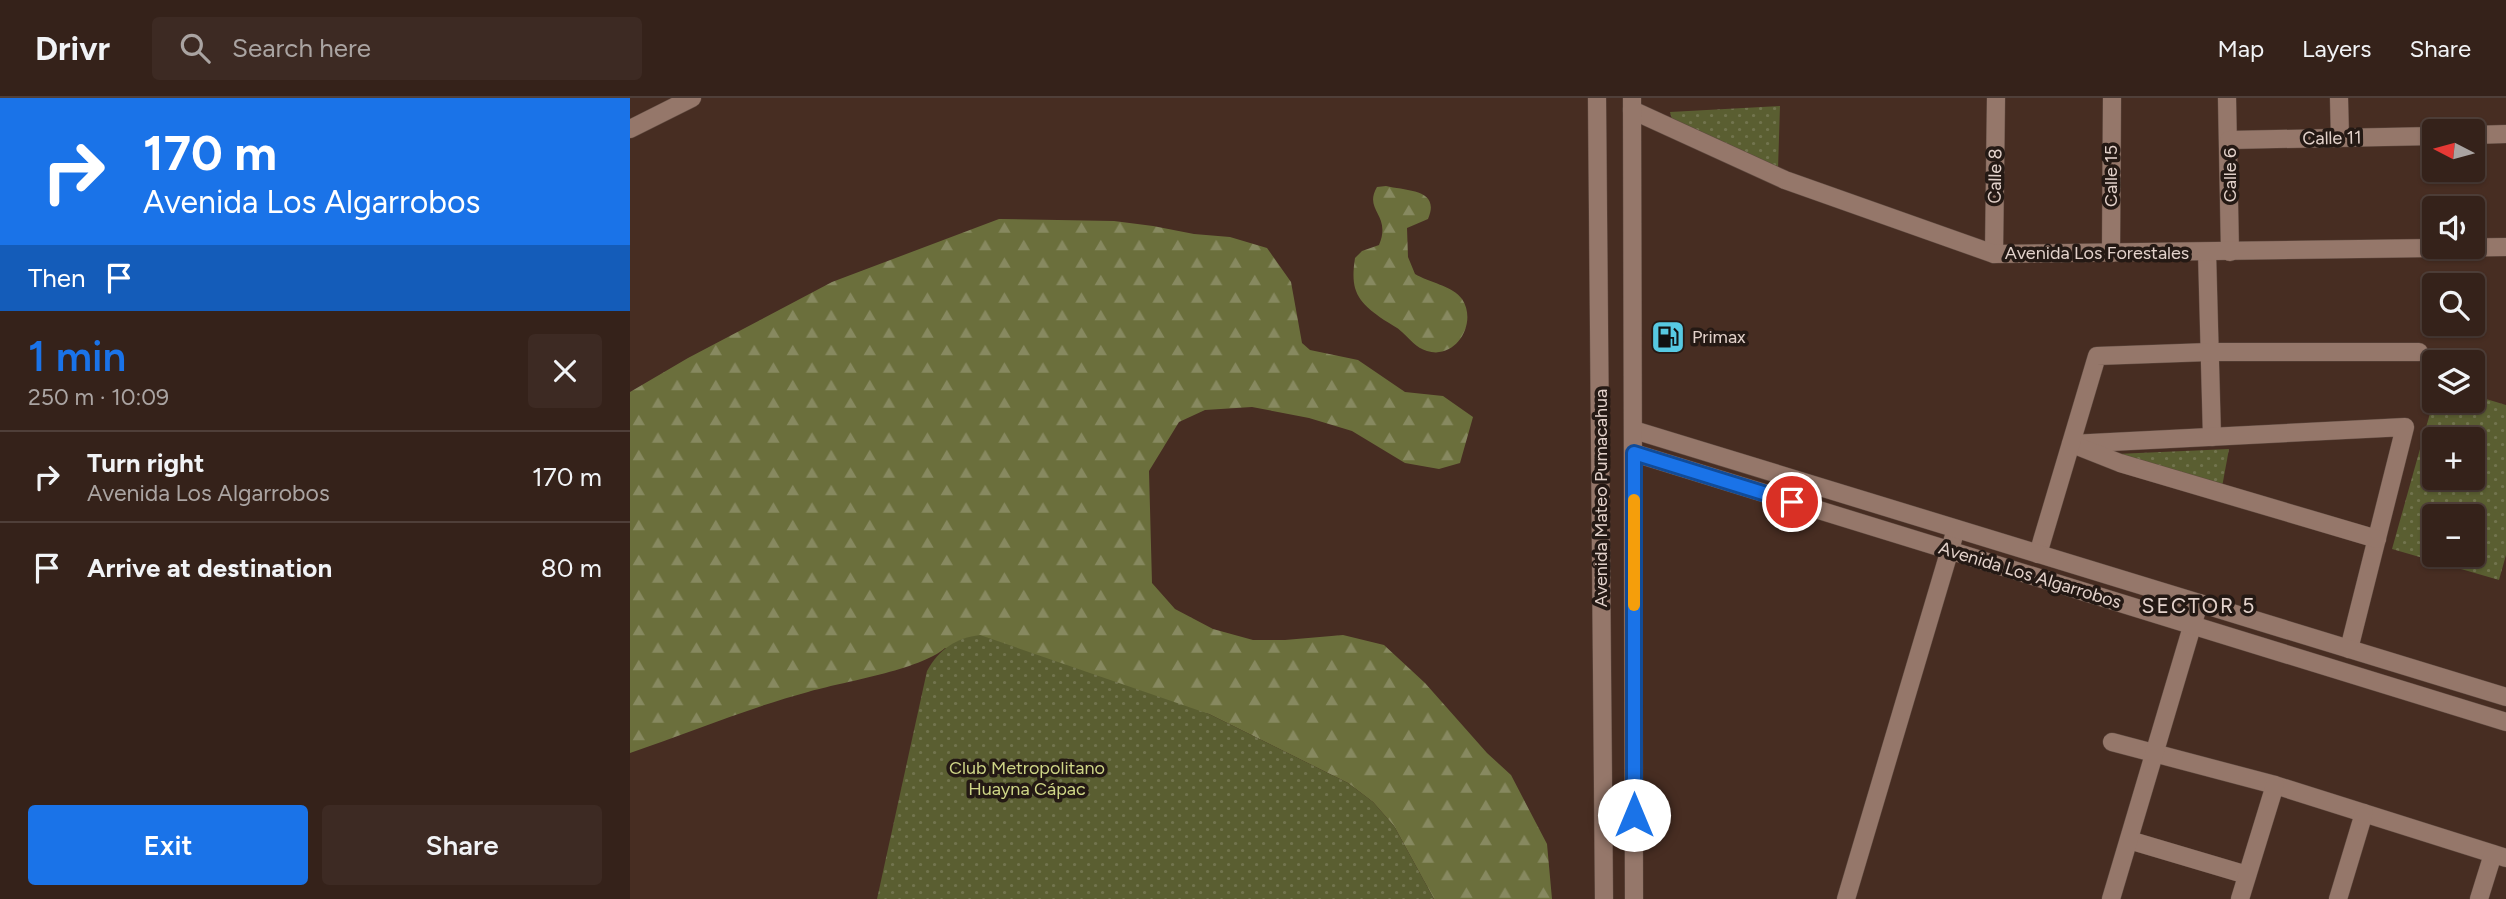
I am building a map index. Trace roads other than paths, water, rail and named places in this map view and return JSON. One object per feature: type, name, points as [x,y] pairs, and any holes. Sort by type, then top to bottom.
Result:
[{"type":"street","points":[[630,129],[692,98]]},
{"type":"street","name":"Avenida Mateo Pumacahua","points":[[1597,98],[1604,899]]},
{"type":"street","name":"Calle 8","points":[[1994,254],[1996,98]]},
{"type":"street","name":"Calle 15","points":[[2111,253],[2112,98]]},
{"type":"street","name":"Calle 6","points":[[2227,98],[2230,140],[2230,252]]},
{"type":"street","points":[[2339,98],[2340,138]]},
{"type":"street","name":"Avenida Mateo Pumacahua","points":[[1632,104],[1634,899]]},
{"type":"street","name":"Avenida Los Forestales","points":[[1632,104],[1784,180],[1994,254],[2506,247]]},
{"type":"street","points":[[2485,135],[2506,134]]},
{"type":"street","name":"Calle 11","points":[[2230,140],[2422,136]]},
{"type":"street","points":[[2207,252],[2211,437]]},
{"type":"street","points":[[2038,554],[2097,356],[2209,352],[2419,352]]},
{"type":"street","points":[[2071,444],[2405,427],[2349,649]]},
{"type":"street","name":"Avenida Los Algarrobos","points":[[1634,430],[2506,697]]},
{"type":"street","points":[[2071,444],[2120,463],[2377,539]]},
{"type":"street","name":"Avenida Los Algarrobos","points":[[1634,453],[2506,722]]},
{"type":"street","points":[[1846,899],[1956,529]]},
{"type":"street","points":[[2111,899],[2199,603]]},
{"type":"street","points":[[2112,742],[2275,785],[2499,856],[2479,899]]},
{"type":"street","points":[[2240,899],[2275,785]]},
{"type":"street","points":[[2338,899],[2364,813]]},
{"type":"street","points":[[2129,839],[2247,875]]},
{"type":"place","name":"Primax","points":[[1668,337]]},
{"type":"district","name":"SECTOR 5","points":[[2199,605]]},
{"type":"park label","name":"Club Metropolitano Huayna Cápac","points":[[1027,778]]}]
